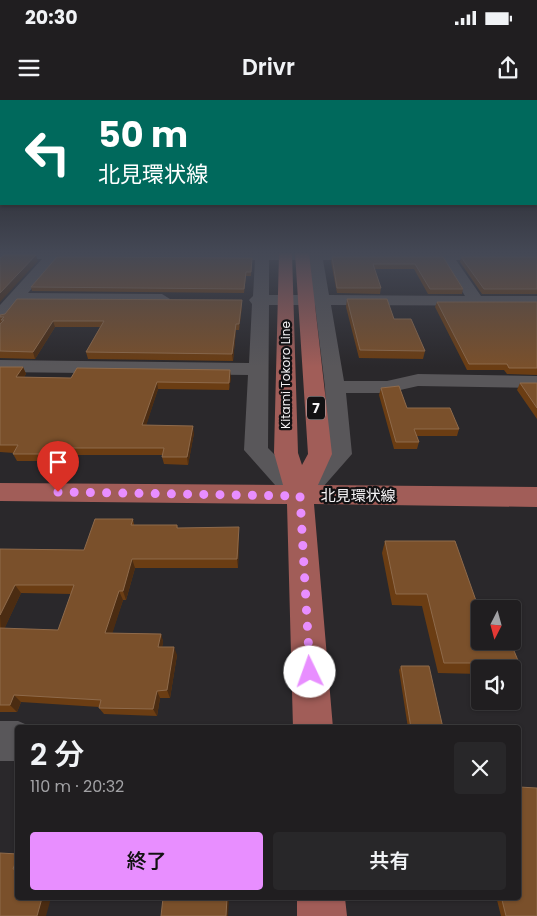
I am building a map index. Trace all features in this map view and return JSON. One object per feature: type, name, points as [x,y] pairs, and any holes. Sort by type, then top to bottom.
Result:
[{"type":"main road","name":"Kitami Tokoro Line","points":[[292,291],[320,454],[300,496]]},
{"type":"main road","name":"Kitami Tokoro Line","points":[[303,291],[297,317],[286,453],[300,496],[313,725]]},
{"type":"main road","name":"北見環状線","points":[[0,492],[537,497]]},
{"type":"main road","points":[[321,900],[322,916]]},
{"type":"street","points":[[0,315],[22,291]]},
{"type":"street","points":[[252,291],[250,300],[258,369],[256,450],[300,496],[340,454],[335,387],[321,291]]},
{"type":"street","points":[[470,291],[476,301]]},
{"type":"street","points":[[16,298],[182,299]]},
{"type":"street","points":[[250,300],[537,301]]},
{"type":"street","points":[[0,366],[258,369]]},
{"type":"street","points":[[335,387],[387,387],[418,380],[537,382]]},
{"type":"street","points":[[0,741],[15,741]]},
{"type":"building","points":[[17,299],[242,300],[239,324],[236,324],[232,354],[86,352],[104,321],[53,321],[33,352],[0,351],[0,324],[4,317],[0,317],[0,315],[5,314]]},
{"type":"building","points":[[347,299],[387,299],[394,319],[411,319],[425,351],[360,350]]},
{"type":"building","points":[[437,302],[537,302],[537,368],[509,368],[507,364],[469,364]]},
{"type":"building","points":[[0,367],[23,367],[16,377],[71,378],[77,368],[230,370],[229,383],[157,382],[142,425],[193,426],[187,457],[162,457],[164,448],[68,448],[51,449],[48,454],[13,454],[18,445],[0,445]]},
{"type":"building","points":[[520,383],[537,383],[537,408]]},
{"type":"building","points":[[399,386],[407,408],[450,408],[459,429],[414,429],[419,442],[396,442],[381,388]]},
{"type":"building","points":[[95,519],[133,519],[131,525],[177,525],[177,528],[239,527],[237,559],[132,559],[123,591],[119,591],[105,633],[161,634],[158,647],[174,647],[167,690],[157,691],[153,709],[99,708],[101,700],[14,695],[10,705],[0,705],[0,628],[58,630],[74,585],[15,585],[0,615],[0,549],[84,550]]},
{"type":"building","points":[[385,541],[455,541],[476,600],[471,600],[471,650],[514,650],[518,660],[471,660],[471,663],[444,663],[427,594],[396,594]]},
{"type":"building","points":[[401,666],[429,666],[442,725],[411,725]]},
{"type":"building","points":[[521,787],[537,788],[537,916],[506,916],[502,900],[521,900]]},
{"type":"building","points":[[0,853],[15,854],[13,869],[15,869],[15,900],[41,900],[37,916],[0,916]]},
{"type":"building","points":[[163,900],[227,900],[226,916],[161,916]]},
{"type":"route","points":[[58,492],[300,496],[310,672]]}]
